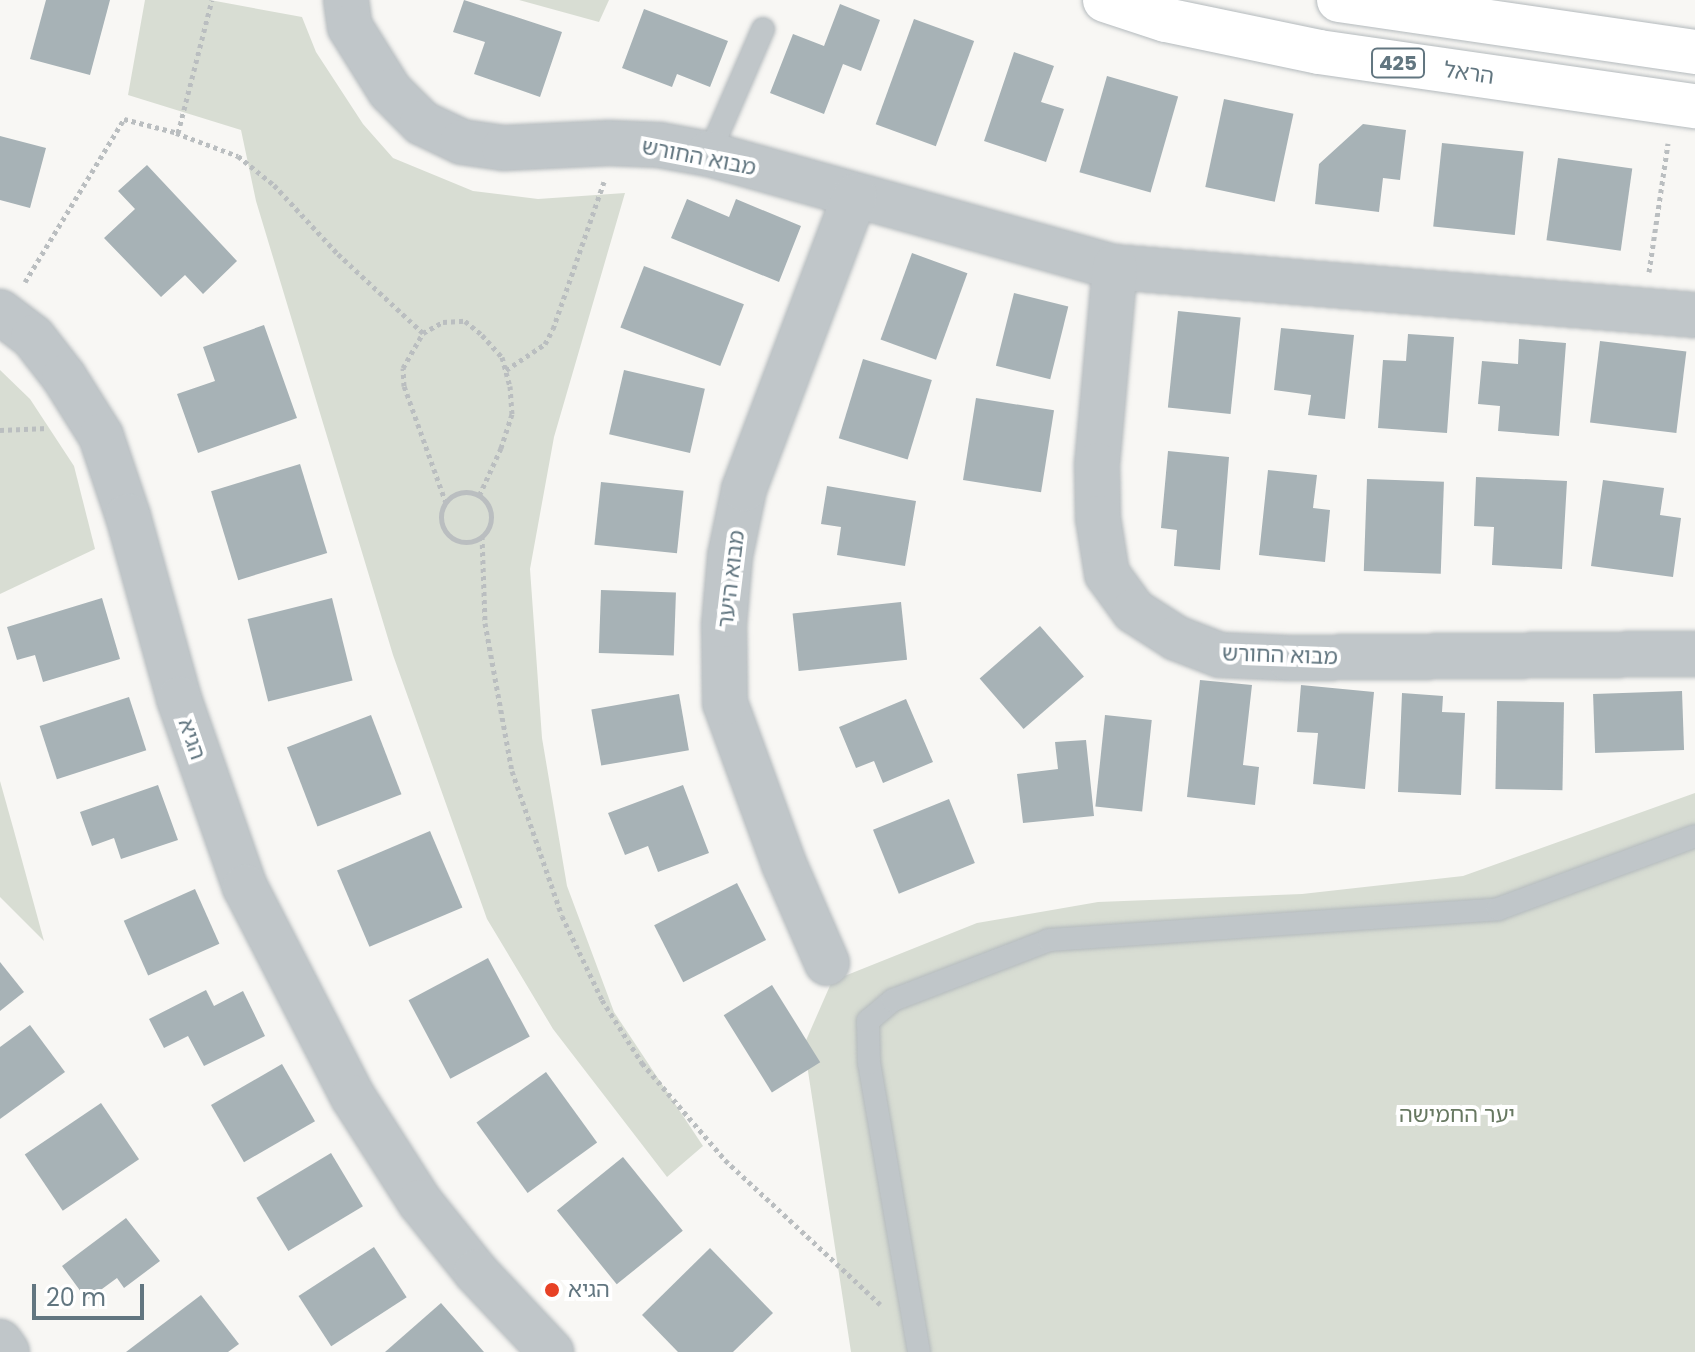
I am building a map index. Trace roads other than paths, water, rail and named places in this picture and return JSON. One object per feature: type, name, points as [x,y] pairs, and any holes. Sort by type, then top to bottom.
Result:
[{"type":"main road","name":"הראל","points":[[1105,0],[1179,23],[1319,52],[1684,104]]},
{"type":"main road","points":[[1339,0],[1695,52]]},
{"type":"street","name":"מבוא החורש","points":[[346,0],[350,27],[370,64],[390,91],[422,123],[462,142],[504,148],[617,143],[659,145],[709,154],[1115,267],[1695,315]]},
{"type":"street","name":"מבוא היער","points":[[827,963],[784,864],[725,703],[724,625],[730,556],[744,489],[855,196]]},
{"type":"street","name":"מבוא החורש","points":[[1115,267],[1097,465],[1098,518],[1107,574],[1134,611],[1176,638],[1220,655],[1289,658],[1695,654]]},
{"type":"street","name":"הגיא","points":[[2,314],[33,337],[64,377],[101,436],[128,516],[179,699],[245,887],[353,1097],[420,1202],[476,1272],[551,1352]]},
{"type":"street","points":[[0,1342],[7,1352]]},
{"type":"lane","points":[[709,154],[763,29]]},
{"type":"lane","points":[[918,1344],[869,1063],[868,1021],[893,1000],[1049,940],[1498,909],[1567,887],[1695,836]]},
{"type":"place","name":"הגיא","points":[[552,1290]]},
{"type":"park label","name":"יער החמישה","points":[[1457,1115]]}]
